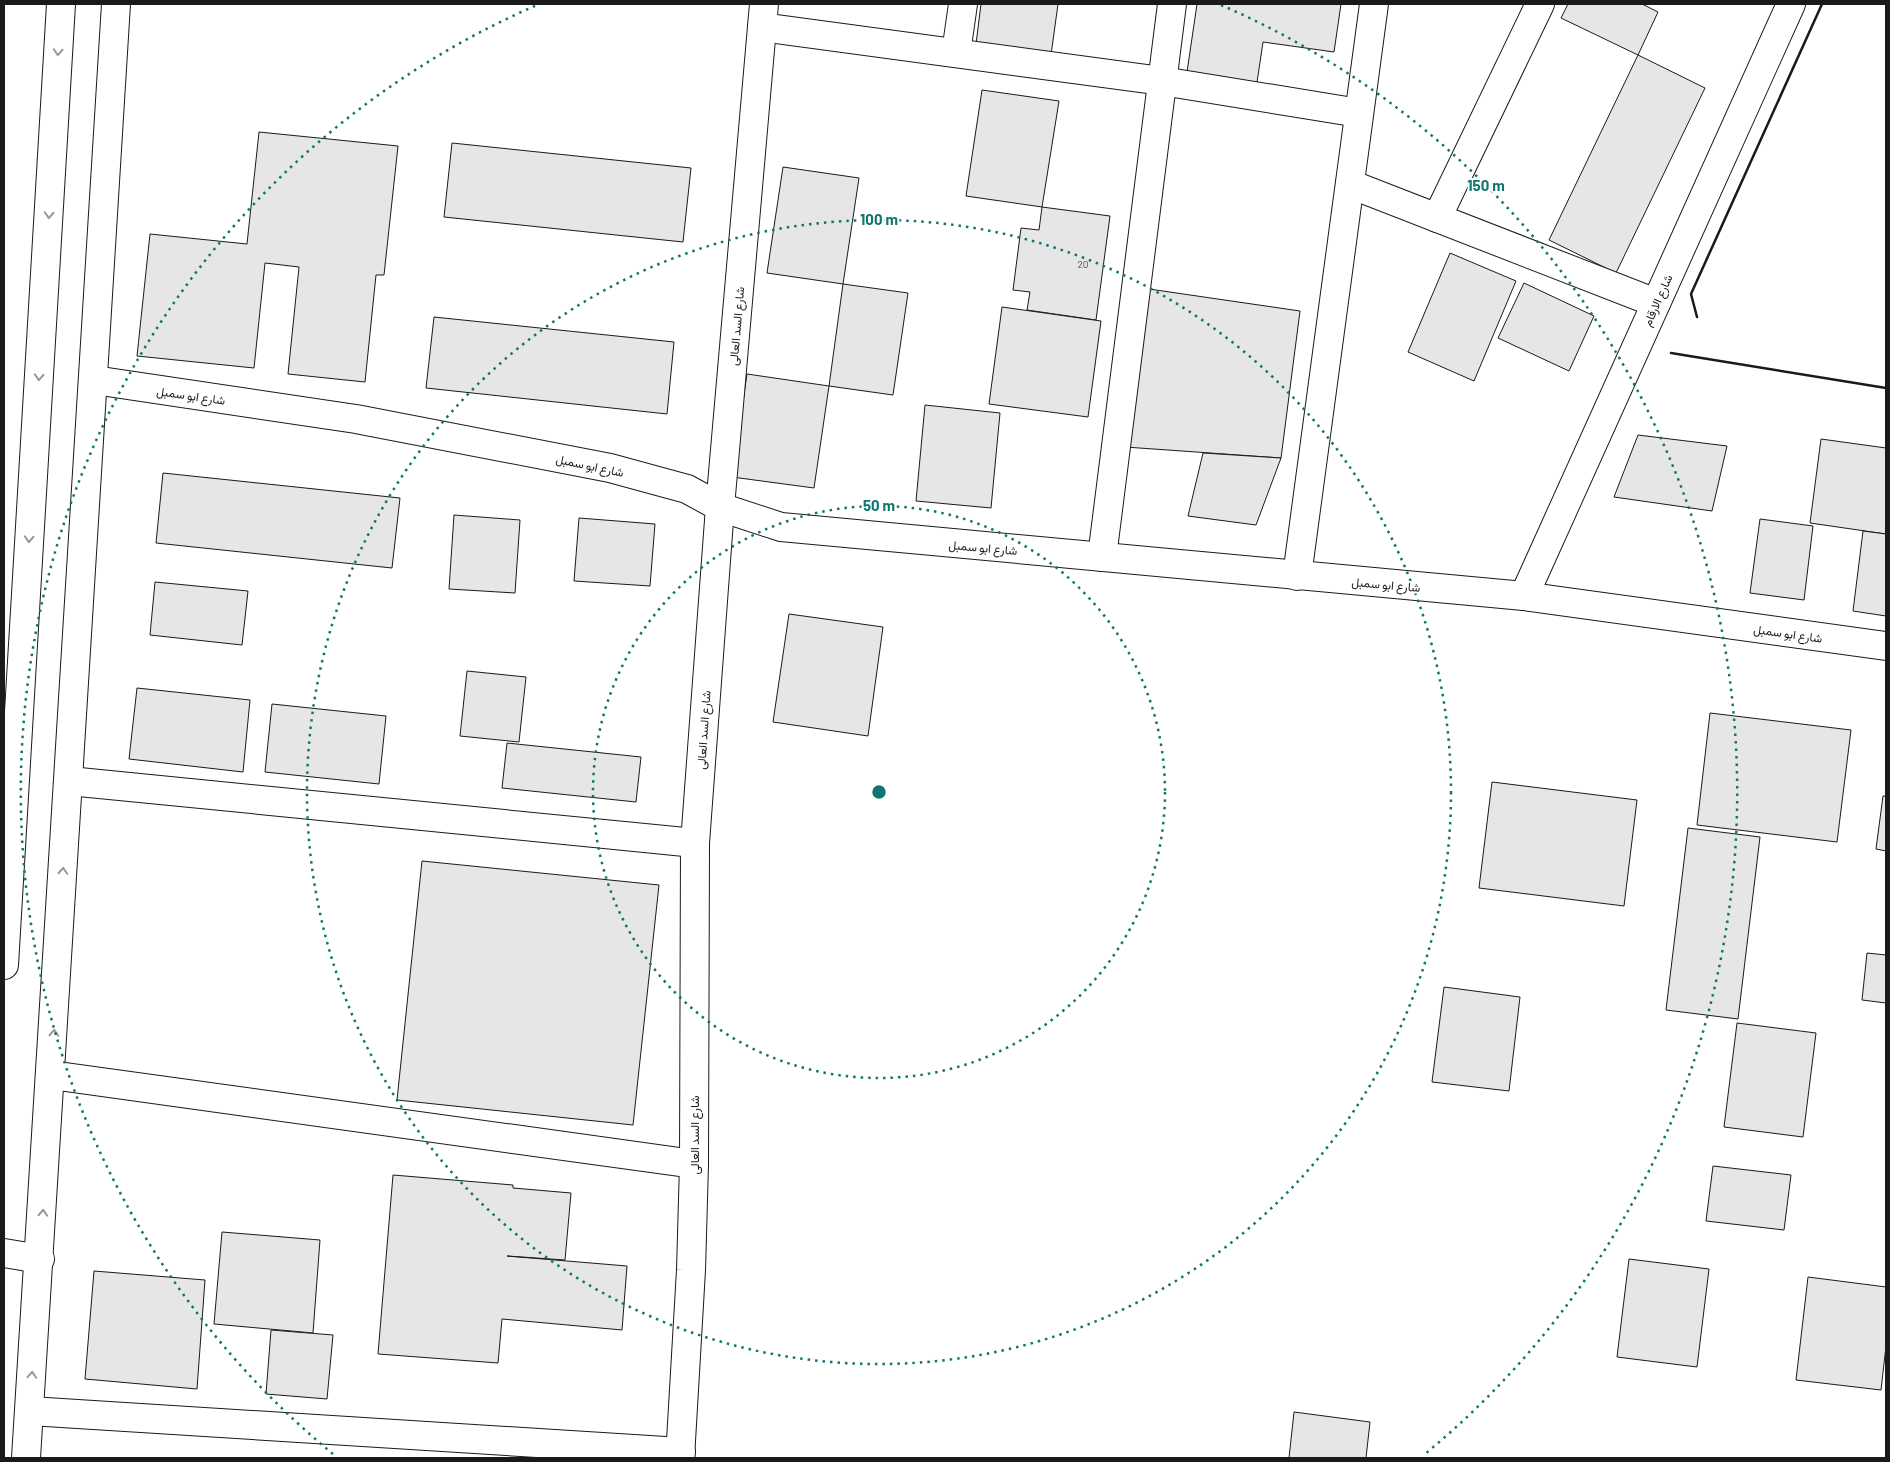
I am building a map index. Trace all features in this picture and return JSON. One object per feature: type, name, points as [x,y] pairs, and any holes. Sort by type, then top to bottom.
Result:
[{"type":"street","points":[[4,966],[61,4]]},
{"type":"street","points":[[26,1458],[40,1259],[116,4]]},
{"type":"street","points":[[956,53],[963,4]]},
{"type":"street","points":[[1102,558],[1172,4]]},
{"type":"street","points":[[1297,576],[1374,4]]},
{"type":"street","points":[[1437,218],[1540,4]]},
{"type":"street","name":"شارع الارقام","points":[[1524,596],[1791,4]]},
{"type":"street","points":[[763,15],[956,53],[1162,81],[1359,113]]},
{"type":"street","name":"شارع السد العالى","points":[[680,1455],[691,1270],[694,1164],[695,843],[720,507],[763,15]]},
{"type":"street","points":[[1350,184],[1656,303]]},
{"type":"street","name":"شارع ابو سمبل","points":[[94,380],[356,419],[610,468],[687,489],[720,507],[781,527],[1524,596],[1886,646]]},
{"type":"street","points":[[69,781],[695,843]]},
{"type":"street","points":[[51,1075],[694,1164]]},
{"type":"street","points":[[4,1253],[40,1259]]},
{"type":"street","points":[[30,1411],[680,1455]]},
{"type":"building","points":[[981,4],[1058,4],[1051,55],[976,44]]},
{"type":"building","points":[[1197,4],[1341,4],[1334,52],[1263,42],[1256,89],[1186,79]]},
{"type":"building","points":[[1568,4],[1642,4],[1658,12],[1638,55],[1561,18]]},
{"type":"building","points":[[1638,55],[1705,88],[1616,273],[1549,240]]},
{"type":"building","points":[[982,90],[1059,101],[1042,207],[966,196]]},
{"type":"building","points":[[259,132],[398,146],[384,275],[376,275],[365,382],[288,374],[299,267],[265,263],[254,368],[137,356],[150,234],[247,244]]},
{"type":"building","points":[[452,143],[691,168],[683,242],[444,217]]},
{"type":"building","points":[[783,167],[859,178],[843,284],[767,273]]},
{"type":"building","points":[[1042,207],[1110,216],[1096,320],[1027,310],[1030,292],[1013,290],[1021,228],[1039,230]]},
{"type":"building","points":[[1450,253],[1516,281],[1474,381],[1408,352]]},
{"type":"building","points":[[1524,283],[1594,316],[1569,371],[1498,338]]},
{"type":"building","points":[[843,284],[908,293],[893,395],[829,386]]},
{"type":"building","points":[[1149,289],[1300,311],[1281,458],[1125,447]]},
{"type":"building","points":[[1002,307],[1101,321],[1088,417],[989,404]]},
{"type":"building","points":[[434,317],[674,342],[667,414],[426,388]]},
{"type":"building","points":[[747,374],[829,386],[814,488],[732,477]]},
{"type":"building","points":[[925,405],[1000,413],[991,508],[916,501]]},
{"type":"building","points":[[1638,435],[1727,446],[1712,511],[1614,497]]},
{"type":"building","points":[[1821,439],[1886,448],[1886,534],[1810,523]]},
{"type":"building","points":[[1203,453],[1281,458],[1256,525],[1188,516]]},
{"type":"building","points":[[163,473],[400,498],[392,568],[156,543]]},
{"type":"building","points":[[454,515],[520,520],[515,593],[449,589]]},
{"type":"building","points":[[579,518],[655,524],[650,586],[574,581]]},
{"type":"building","points":[[1760,519],[1813,526],[1804,600],[1750,593]]},
{"type":"building","points":[[1863,531],[1886,534],[1886,616],[1853,611]]},
{"type":"building","points":[[155,582],[248,591],[242,645],[150,635]]},
{"type":"building","points":[[789,614],[883,627],[868,736],[773,722]]},
{"type":"building","points":[[467,671],[526,677],[519,742],[460,736]]},
{"type":"building","points":[[137,688],[250,700],[243,772],[129,759]]},
{"type":"building","points":[[272,704],[386,716],[379,784],[265,772]]},
{"type":"building","points":[[1710,713],[1851,730],[1837,842],[1697,825]]},
{"type":"building","points":[[507,743],[641,757],[636,802],[502,788]]},
{"type":"building","points":[[1492,782],[1637,800],[1624,906],[1479,888]]},
{"type":"building","points":[[1883,796],[1886,796],[1886,851],[1876,849]]},
{"type":"building","points":[[1688,828],[1760,837],[1738,1019],[1666,1010]]},
{"type":"building","points":[[422,861],[659,885],[633,1125],[397,1100]]},
{"type":"building","points":[[1867,953],[1886,955],[1886,1003],[1862,1000]]},
{"type":"building","points":[[1444,987],[1520,997],[1509,1091],[1432,1082]]},
{"type":"building","points":[[1737,1023],[1816,1033],[1803,1137],[1724,1127]]},
{"type":"building","points":[[1713,1166],[1791,1175],[1784,1230],[1706,1221]]},
{"type":"building","points":[[393,1175],[513,1185],[513,1188],[571,1193],[565,1260],[507,1256],[627,1266],[622,1330],[502,1319],[498,1363],[378,1354]]},
{"type":"building","points":[[222,1232],[320,1240],[313,1333],[214,1324]]},
{"type":"building","points":[[1629,1259],[1709,1269],[1697,1367],[1617,1357]]},
{"type":"building","points":[[94,1271],[205,1280],[197,1389],[85,1379]]},
{"type":"building","points":[[1808,1277],[1886,1287],[1886,1346],[1881,1390],[1796,1380]]},
{"type":"building","points":[[271,1330],[333,1335],[327,1399],[266,1394]]},
{"type":"building","points":[[1294,1412],[1370,1422],[1366,1458],[1289,1458]]},
{"type":"wall","points":[[1697,317],[1691,294],[1822,4]]},
{"type":"wall","points":[[1671,353],[1886,388]]}]
